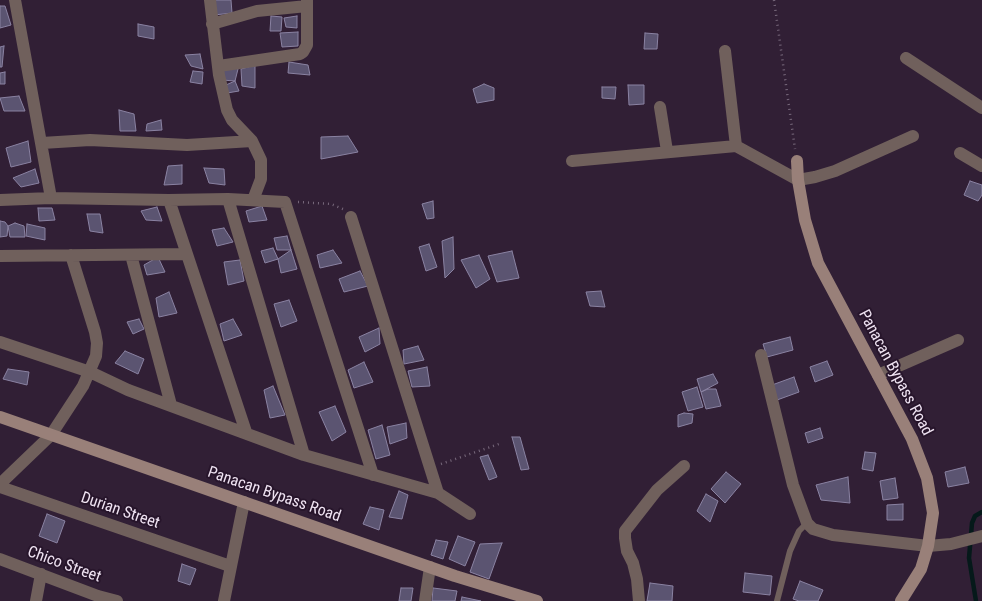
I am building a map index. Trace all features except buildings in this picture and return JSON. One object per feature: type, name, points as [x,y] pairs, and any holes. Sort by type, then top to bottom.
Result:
[{"type":"main road","name":"Panacan Bypass Road","points":[[797,161],[798,180],[805,220],[818,263],[912,439],[927,478],[933,513],[928,546],[921,569],[901,601]]},
{"type":"main road","name":"Panacan Bypass Road","points":[[0,417],[430,567],[537,601]]},
{"type":"street","points":[[15,0],[51,198]]},
{"type":"street","points":[[210,0],[219,75],[227,110],[232,120],[252,141],[258,152],[262,170],[261,179],[253,200]]},
{"type":"street","points":[[212,24],[257,5],[307,3],[306,45],[303,52],[219,66]]},
{"type":"street","points":[[725,51],[736,146]]},
{"type":"street","points":[[906,58],[982,108]]},
{"type":"street","points":[[660,107],[667,152]]},
{"type":"street","points":[[572,161],[736,146],[798,180],[835,171],[913,136]]},
{"type":"street","points":[[42,143],[90,140],[187,145],[252,141]]},
{"type":"street","points":[[960,154],[982,166]]},
{"type":"street","points":[[0,200],[51,198],[228,199],[286,202],[373,475]]},
{"type":"street","points":[[228,199],[304,455]]},
{"type":"street","points":[[169,200],[246,432]]},
{"type":"street","points":[[351,217],[438,493]]},
{"type":"street","points":[[0,256],[187,254]]},
{"type":"street","points":[[0,485],[51,435],[72,404],[90,372],[96,356],[97,343],[95,332],[70,255]]},
{"type":"street","points":[[131,255],[171,405]]},
{"type":"street","points":[[878,375],[958,340]]},
{"type":"street","points":[[0,342],[90,372],[128,390],[304,455],[438,493],[470,514]]},
{"type":"street","points":[[761,355],[793,485],[807,523],[813,529],[833,536],[928,546],[964,542],[981,537]]},
{"type":"street","points":[[638,601],[636,579],[625,538],[625,531],[657,490],[684,466]]},
{"type":"street","name":"Durian Street","points":[[0,485],[230,566]]},
{"type":"street","points":[[224,601],[244,502]]},
{"type":"street","name":"Chico Street","points":[[0,559],[98,598],[117,601]]},
{"type":"street","points":[[425,601],[430,567]]},
{"type":"street","points":[[36,601],[41,574]]},
{"type":"lane","points":[[777,601],[790,550],[795,538],[807,523]]},
{"type":"path","points":[[774,0],[797,161]]},
{"type":"path","points":[[286,202],[331,204],[348,212],[351,217]]},
{"type":"path","points":[[430,467],[499,444]]},
{"type":"waterway","points":[[976,601],[969,558],[972,523],[975,516],[982,512]]}]
